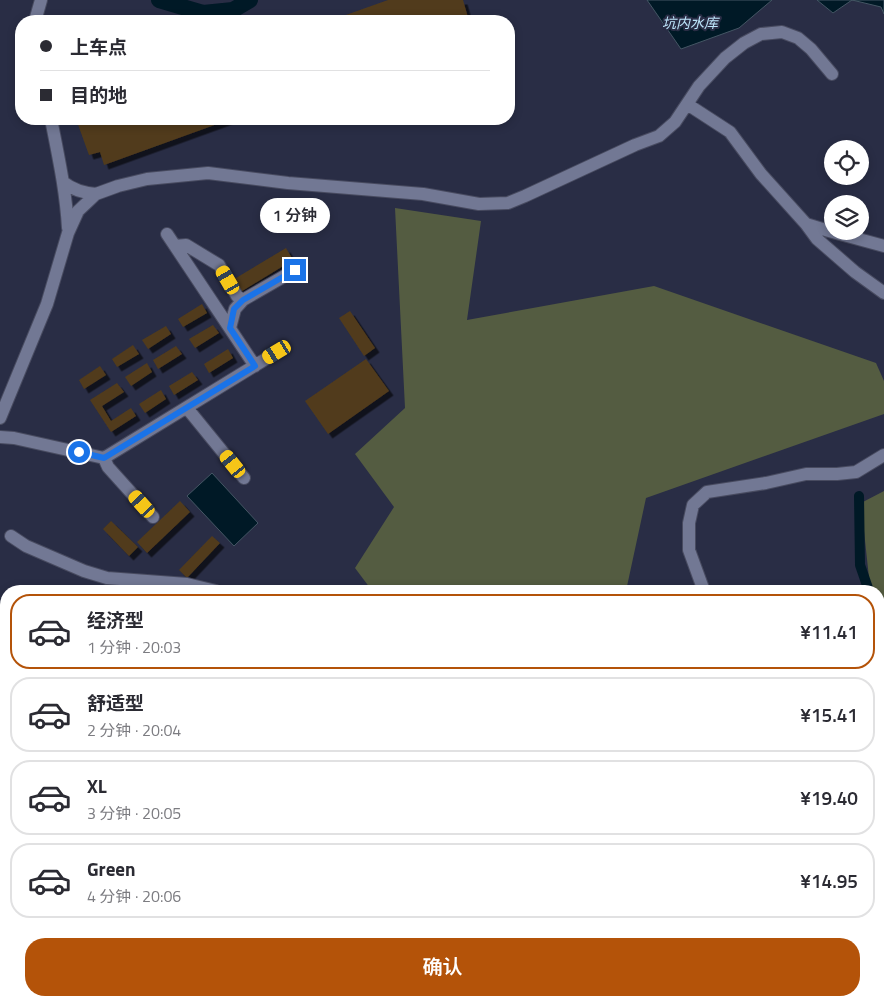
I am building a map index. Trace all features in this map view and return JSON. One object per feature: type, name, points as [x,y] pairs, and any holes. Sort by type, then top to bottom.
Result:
[{"type":"street","points":[[37,15],[41,0]]},
{"type":"street","points":[[0,418],[47,304],[68,233],[78,210],[96,194],[147,179],[208,173],[288,184],[423,194],[479,204],[508,203],[635,145],[659,136],[675,122],[700,86],[725,58],[744,43],[761,34],[782,32],[798,38],[810,48],[832,74]]},
{"type":"street","points":[[687,104],[730,132],[761,174],[817,239],[855,272],[884,293]]},
{"type":"street","points":[[52,125],[63,182],[68,233]]},
{"type":"street","points":[[63,182],[70,188],[83,193],[96,194]]},
{"type":"street","points":[[806,224],[884,246]]},
{"type":"street","points":[[167,234],[255,366]]},
{"type":"street","points":[[175,246],[186,245],[219,265],[237,296],[243,300]]},
{"type":"street","points":[[230,328],[234,309],[243,300],[295,270]]},
{"type":"street","points":[[0,437],[14,438],[104,458],[277,352]]},
{"type":"street","points":[[187,408],[244,478]]},
{"type":"street","points":[[702,585],[689,550],[689,523],[693,505],[707,492],[806,474],[856,472],[884,455]]},
{"type":"street","points":[[104,458],[108,467],[153,517]]},
{"type":"street","points":[[11,536],[26,546],[84,571],[106,578],[191,585]]},
{"type":"green space","points":[[395,208],[481,221],[467,320],[654,286],[876,363],[884,381],[884,414],[646,498],[627,585],[368,585],[355,568],[394,507],[355,454],[405,408]]},
{"type":"green space","points":[[884,491],[884,585],[870,585],[861,503]]},
{"type":"water","name":"坑内水库","points":[[647,0],[772,0],[739,28],[681,49]]},
{"type":"water","points":[[817,0],[852,0],[833,13]]},
{"type":"water","points":[[852,0],[884,0],[884,14],[881,7]]},
{"type":"water","points":[[212,473],[258,523],[234,546],[187,496]]},
{"type":"building","points":[[388,0],[463,0],[467,15],[346,15]]},
{"type":"building","points":[[78,125],[214,125],[104,165],[100,152],[89,155]]},
{"type":"building","points":[[286,248],[293,260],[239,293],[231,281]]},
{"type":"building","points":[[202,304],[207,313],[183,327],[178,319]]},
{"type":"building","points":[[350,311],[375,348],[364,356],[339,318]]},
{"type":"building","points":[[213,325],[219,333],[195,348],[189,339]]},
{"type":"building","points":[[166,326],[171,334],[148,349],[142,340]]},
{"type":"building","points":[[133,345],[139,354],[117,367],[112,359]]},
{"type":"building","points":[[176,346],[182,354],[158,369],[153,360]]},
{"type":"building","points":[[228,349],[233,358],[209,373],[204,364]]},
{"type":"building","points":[[366,359],[389,391],[328,434],[305,401]]},
{"type":"building","points":[[147,363],[152,372],[131,386],[125,377]]},
{"type":"building","points":[[100,366],[106,375],[84,389],[79,380]]},
{"type":"building","points":[[192,372],[198,380],[174,395],[169,386]]},
{"type":"building","points":[[117,383],[124,392],[102,406],[111,421],[131,408],[136,416],[111,432],[90,400]]},
{"type":"building","points":[[161,390],[166,399],[145,413],[139,404]]},
{"type":"building","points":[[180,501],[190,512],[147,553],[137,542]]},
{"type":"building","points":[[111,521],[138,547],[129,556],[103,529]]},
{"type":"building","points":[[212,536],[220,543],[187,578],[179,570]]},
{"type":"waterway","points":[[159,0],[203,13],[233,10],[250,0]]},
{"type":"waterway","points":[[859,496],[860,565],[867,585]]},
{"type":"route","points":[[79,452],[104,458],[255,366],[230,328],[234,309],[243,300],[295,270]]}]
